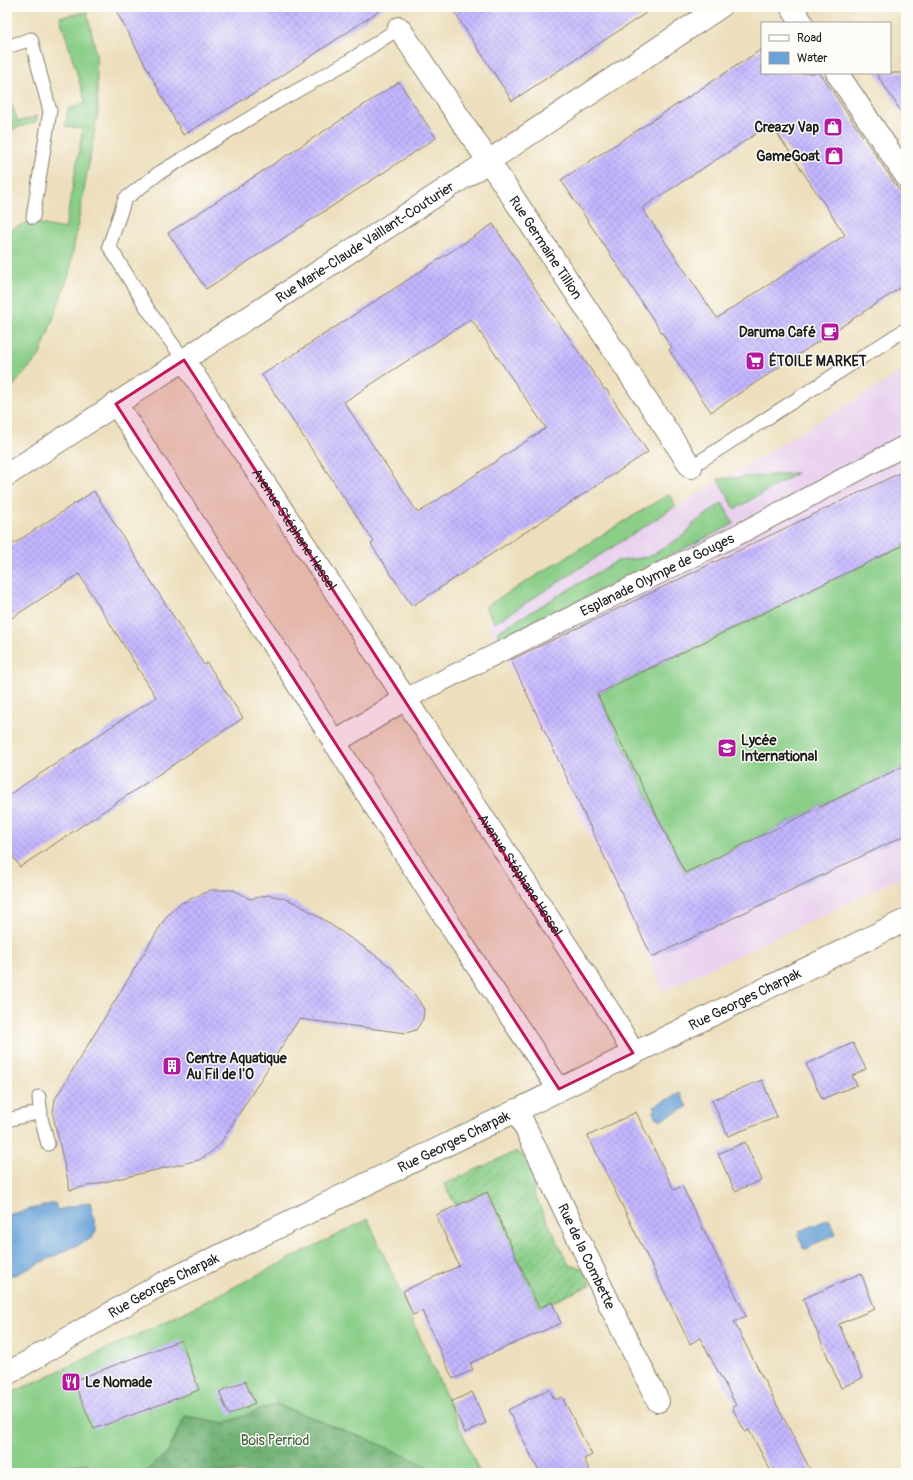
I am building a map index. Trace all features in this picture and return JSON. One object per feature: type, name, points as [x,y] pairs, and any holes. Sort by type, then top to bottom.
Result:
[{"type":"street","name":"Rue Marie-Claude Vaillant-Couturier","points":[[7,475],[488,161],[720,7]]},
{"type":"street","points":[[791,7],[801,22]]},
{"type":"street","name":"Rue Germaine Tillion","points":[[399,28],[691,467]]},
{"type":"street","points":[[837,74],[906,176]]},
{"type":"street","name":"Avenue Stéphane Hessel","points":[[184,360],[613,1017],[633,1053]]},
{"type":"street","points":[[116,404],[256,618],[334,744],[460,939],[559,1089]]},
{"type":"street","name":"Esplanade Olympe de Gouges","points":[[405,699],[743,532],[906,445]]},
{"type":"street","points":[[334,744],[405,699]]},
{"type":"street","name":"Rue Georges Charpak","points":[[7,1374],[154,1288],[906,920]]},
{"type":"street","name":"Rue de la Combette","points":[[517,1110],[658,1401]]},
{"type":"lane","points":[[184,360],[149,311],[109,246],[125,200],[159,173],[275,103],[346,63],[399,28]]},
{"type":"lane","points":[[7,47],[31,40],[50,111],[33,218]]},
{"type":"lane","points":[[691,467],[906,329]]},
{"type":"lane","points":[[39,1097],[42,1112],[41,1118],[48,1144]]},
{"type":"lane","points":[[7,1120],[42,1112]]},
{"type":"highlighted area","points":[[184,360],[633,1053],[559,1089],[116,404]]},
{"type":"shaded area","name":"Lycée International","points":[[906,369],[906,875],[664,991],[487,621]]},
{"type":"green space","points":[[87,12],[96,52],[98,112],[69,274],[40,355],[7,393],[7,231],[28,222],[65,229],[83,129],[65,126],[68,109],[86,103],[60,17]]},
{"type":"green space","points":[[7,92],[18,122],[37,116],[36,122],[7,131]]},
{"type":"green space","points":[[797,473],[735,509],[718,479]]},
{"type":"green space","points":[[669,494],[676,506],[495,623],[485,607]]},
{"type":"green space","points":[[722,503],[734,524],[501,639],[497,632],[617,561],[649,557],[687,533],[693,524]]},
{"type":"green space","points":[[906,544],[906,765],[685,873],[598,694]]},
{"type":"green space","points":[[517,1151],[523,1156],[538,1181],[533,1192],[569,1265],[583,1268],[591,1285],[539,1308],[487,1192],[456,1206],[444,1184]]},
{"type":"green space","points":[[368,1219],[480,1473],[442,1473],[379,1444],[276,1404],[225,1423],[185,1416],[167,1454],[143,1473],[98,1473],[87,1463],[48,1469],[46,1473],[7,1473],[7,1395],[171,1319]]},
{"type":"green space","name":"Bois Perriod","points":[[276,1404],[379,1444],[442,1473],[143,1473],[167,1454],[185,1416],[225,1423]]},
{"type":"green space","points":[[87,1463],[98,1473],[46,1473],[48,1469]]},
{"type":"water","points":[[680,1093],[687,1107],[660,1120],[659,1117],[656,1118],[653,1112],[656,1110],[654,1106]]},
{"type":"water","points":[[90,1202],[96,1227],[96,1231],[92,1238],[15,1275],[7,1275],[7,1215],[55,1203],[57,1210]]},
{"type":"water","points":[[829,1219],[836,1234],[812,1245],[810,1248],[803,1248],[798,1232]]},
{"type":"building","points":[[114,7],[385,7],[265,87],[183,135]]},
{"type":"building","points":[[451,7],[655,7],[512,101]]},
{"type":"building","points":[[761,50],[761,74],[821,74],[906,200],[906,284],[711,412],[669,350],[672,348],[561,180]],"holes":[[[771,124],[845,235],[717,318],[642,208]]]},
{"type":"building","points":[[906,73],[906,119],[877,74]]},
{"type":"building","points":[[399,82],[436,138],[206,289],[168,233]]},
{"type":"building","points":[[493,224],[538,293],[605,390],[606,389],[648,452],[412,606],[371,544],[374,542],[262,375]],"holes":[[[471,319],[546,428],[418,513],[344,402]]]},
{"type":"building","points":[[906,470],[906,544],[597,694],[685,873],[906,765],[906,835],[652,957],[511,660]]},
{"type":"building","points":[[94,491],[204,665],[207,663],[243,718],[20,867],[7,847],[7,796],[156,697],[79,574],[7,621],[7,548]]},
{"type":"building","name":"Centre Aquatique Au Fil de l'O","points":[[211,890],[234,890],[250,899],[268,895],[283,898],[298,904],[371,952],[392,968],[415,995],[424,1009],[423,1019],[416,1030],[406,1033],[299,1019],[220,1144],[210,1153],[199,1160],[70,1190],[53,1114],[55,1099],[166,917],[179,904]]},
{"type":"building","points":[[853,1043],[866,1069],[852,1076],[857,1085],[822,1099],[806,1064]]},
{"type":"building","points":[[762,1080],[777,1117],[728,1136],[712,1100]]},
{"type":"building","points":[[636,1112],[674,1190],[682,1186],[732,1287],[746,1316],[734,1322],[812,1473],[772,1473],[749,1430],[745,1432],[732,1407],[736,1405],[700,1338],[690,1344],[588,1136]]},
{"type":"building","points":[[745,1142],[762,1180],[735,1191],[718,1154]]},
{"type":"building","points":[[487,1192],[539,1308],[552,1302],[561,1323],[470,1363],[473,1370],[453,1379],[422,1311],[413,1315],[403,1291],[459,1266],[436,1215]]},
{"type":"building","points":[[861,1273],[875,1309],[839,1324],[862,1378],[841,1388],[803,1299]]},
{"type":"building","points":[[181,1340],[199,1390],[94,1429],[73,1381]]},
{"type":"building","points":[[245,1381],[255,1403],[229,1415],[219,1392]]},
{"type":"building","points":[[549,1389],[555,1400],[562,1397],[592,1455],[584,1459],[591,1473],[540,1473],[508,1410]]},
{"type":"building","points":[[472,1392],[486,1423],[465,1433],[451,1402]]},
{"type":"place","name":"Creazy Vap","points":[[833,127]]},
{"type":"place","name":"GameGoat","points":[[834,156]]},
{"type":"place","name":"Daruma Café","points":[[830,332]]},
{"type":"place","name":"ÉTOILE MARKET","points":[[755,361]]},
{"type":"place","name":"Lycée International","points":[[727,748]]},
{"type":"place","name":"Centre Aquatique Au Fil de l'O","points":[[172,1066]]},
{"type":"place","name":"Le Nomade","points":[[71,1382]]}]
